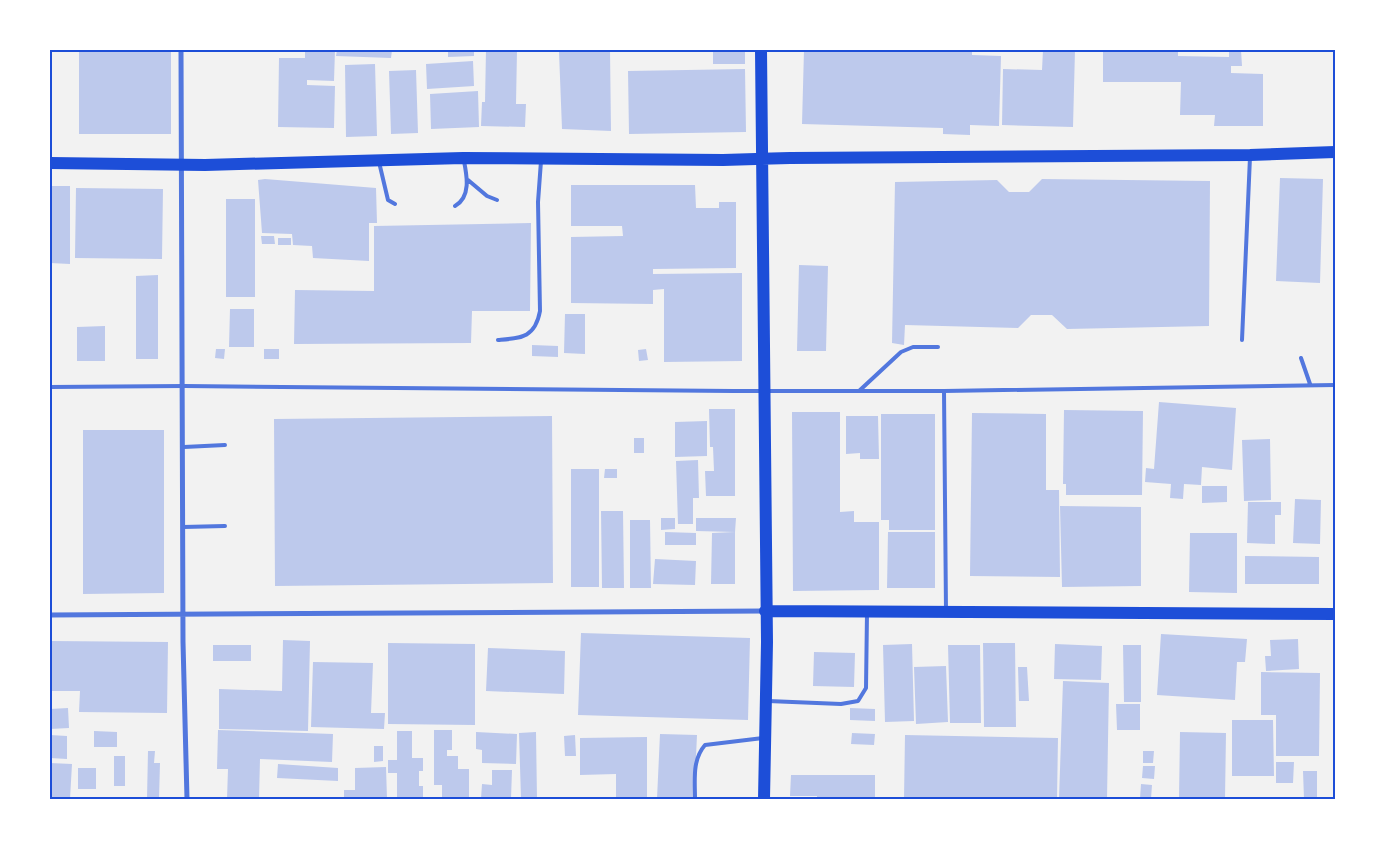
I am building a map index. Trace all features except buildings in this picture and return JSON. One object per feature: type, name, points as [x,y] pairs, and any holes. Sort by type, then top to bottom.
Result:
[{"type":"main road","points":[[761,50],[766,701],[764,799]]},
{"type":"main road","points":[[50,163],[182,165],[463,158],[762,159],[1250,155],[1335,152]]},
{"type":"main road","points":[[765,611],[1335,614]]},
{"type":"street","points":[[181,50],[184,386],[183,614],[187,799]]},
{"type":"street","points":[[50,615],[765,611]]},
{"type":"lane","points":[[1242,340],[1250,155]]},
{"type":"lane","points":[[455,206],[464,196],[468,180],[463,158]]},
{"type":"lane","points":[[498,340],[518,338],[533,330],[540,312],[538,202],[542,158]]},
{"type":"lane","points":[[378,160],[388,200],[395,204]]},
{"type":"lane","points":[[468,180],[486,196],[496,200]]},
{"type":"lane","points":[[859,391],[901,352],[913,347],[938,347]]},
{"type":"lane","points":[[1301,358],[1310,384]]},
{"type":"lane","points":[[50,387],[184,386],[944,391],[1335,385]]},
{"type":"lane","points":[[944,391],[946,613]]},
{"type":"lane","points":[[184,447],[225,445]]},
{"type":"lane","points":[[183,527],[225,526]]},
{"type":"lane","points":[[766,701],[842,704],[858,701],[866,688],[867,613]]},
{"type":"lane","points":[[695,799],[696,761],[705,745],[765,738]]}]
